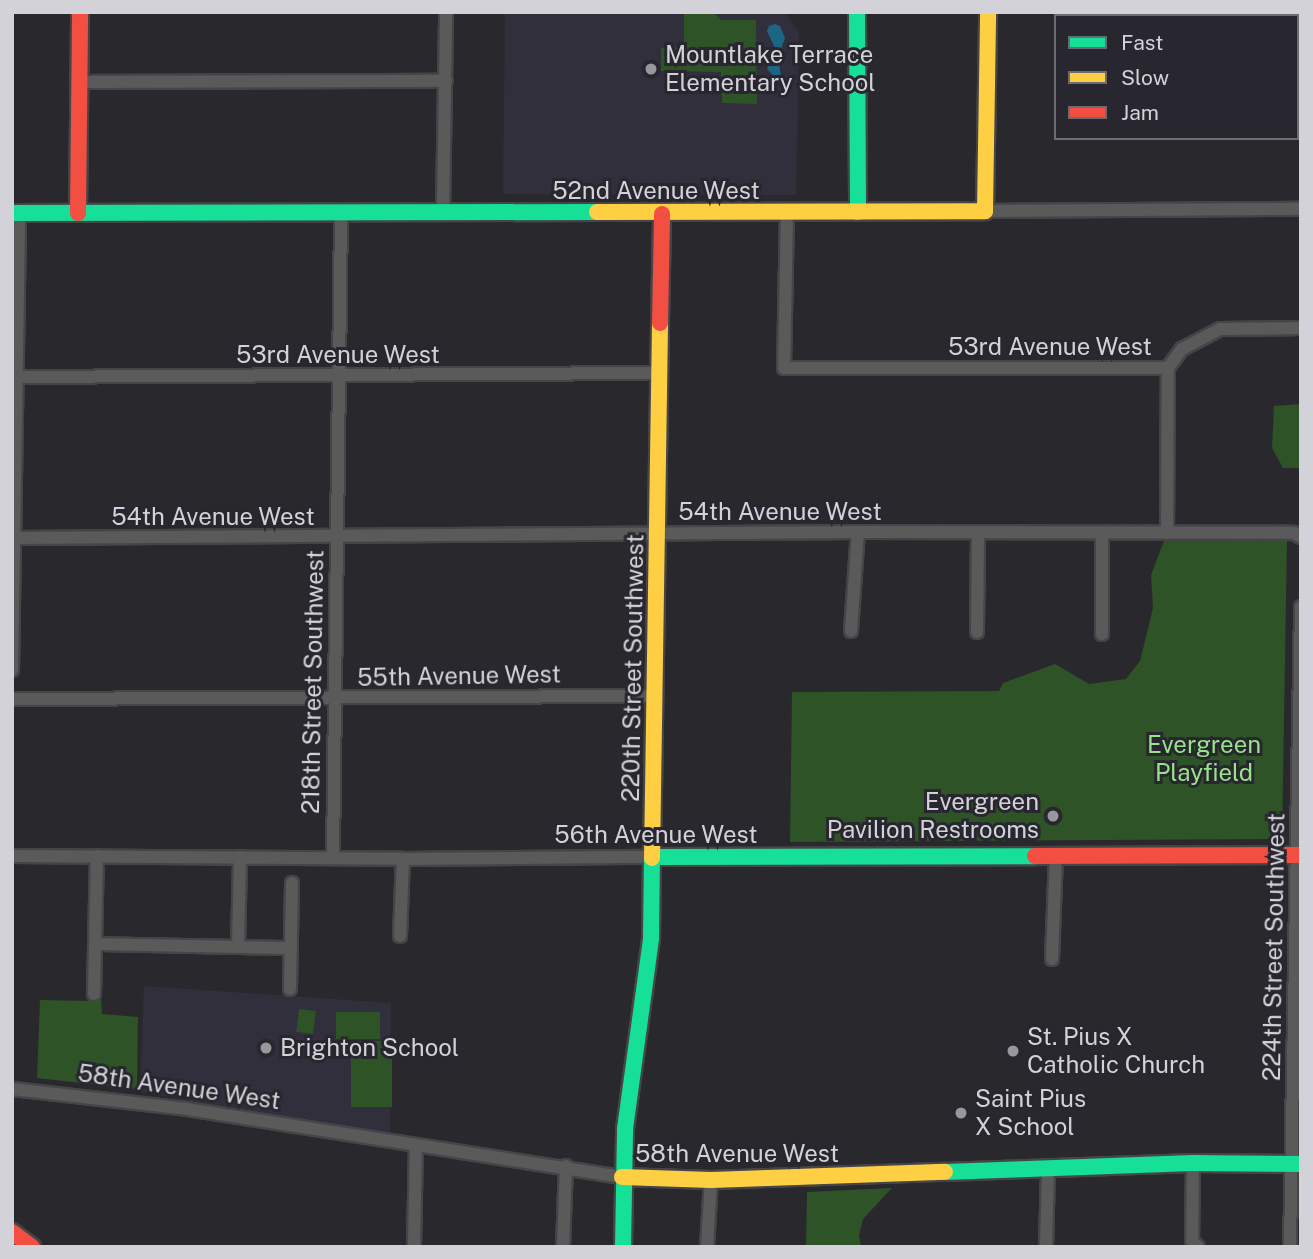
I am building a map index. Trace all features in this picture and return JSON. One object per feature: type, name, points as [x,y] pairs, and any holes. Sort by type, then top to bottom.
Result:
[{"type":"main road","points":[[78,213],[80,12]]},
{"type":"main road","points":[[857,12],[858,212]]},
{"type":"main road","points":[[985,211],[988,12]]},
{"type":"main road","name":"52nd Avenue West","points":[[16,214],[985,211]]},
{"type":"main road","name":"220th Street Southwest","points":[[624,1247],[622,1177],[631,1078],[647,984],[653,857],[662,214]]},
{"type":"main road","name":"56th Avenue West","points":[[653,857],[1299,855]]},
{"type":"main road","name":"58th Avenue West","points":[[622,1177],[711,1180],[1193,1163],[1296,1164]]},
{"type":"main road","points":[[12,1232],[32,1247]]},
{"type":"street","points":[[443,211],[446,12]]},
{"type":"street","points":[[79,82],[446,81]]},
{"type":"street","name":"52nd Avenue West","points":[[985,211],[1301,209]]},
{"type":"street","name":"218th Street Southwest","points":[[332,858],[341,212]]},
{"type":"street","name":"53rd Avenue West","points":[[787,213],[784,368],[1168,368],[1182,349],[1220,329],[1301,328]]},
{"type":"street","points":[[12,670],[16,214]]},
{"type":"street","points":[[1167,533],[1168,368]]},
{"type":"street","name":"53rd Avenue West","points":[[16,377],[659,373]]},
{"type":"street","points":[[851,631],[858,532]]},
{"type":"street","name":"54th Avenue West","points":[[14,538],[858,532],[1298,535]]},
{"type":"street","points":[[977,632],[978,534]]},
{"type":"street","points":[[1102,534],[1102,634]]},
{"type":"street","name":"224th Street Southwest","points":[[1290,1247],[1296,1164],[1301,607]]},
{"type":"street","name":"55th Avenue West","points":[[12,699],[655,696]]},
{"type":"street","name":"56th Avenue West","points":[[12,856],[403,859],[653,857]]},
{"type":"street","points":[[94,994],[97,856]]},
{"type":"street","points":[[238,947],[240,857]]},
{"type":"street","points":[[1052,959],[1056,857]]},
{"type":"street","points":[[400,936],[403,859]]},
{"type":"street","points":[[290,989],[292,883]]},
{"type":"street","points":[[95,944],[291,948]]},
{"type":"street","name":"58th Avenue West","points":[[12,1089],[187,1109],[416,1146],[566,1166],[622,1177]]},
{"type":"street","points":[[414,1247],[416,1146]]},
{"type":"street","points":[[1193,1163],[1192,1241],[1198,1247]]},
{"type":"street","points":[[563,1247],[566,1166]]},
{"type":"street","points":[[1046,1247],[1048,1169]]},
{"type":"street","points":[[707,1247],[711,1180]]},
{"type":"shaded area","name":"Mountlake Terrace Elementary School","points":[[505,12],[785,12],[799,33],[796,195],[503,194]]},
{"type":"shaded area","name":"Brighton School","points":[[144,986],[391,1003],[390,1137],[140,1092]]},
{"type":"green space","points":[[684,12],[714,12],[721,20],[756,20],[757,104],[722,103],[721,72],[661,71],[661,48],[684,47]]},
{"type":"green space","points":[[1301,404],[1301,468],[1283,468],[1272,448],[1274,406]]},
{"type":"green space","name":"Evergreen Playfield","points":[[1287,539],[1282,839],[790,842],[792,692],[999,691],[1003,683],[1055,664],[1089,684],[1126,679],[1140,661],[1153,608],[1151,575],[1164,541]]},
{"type":"green space","points":[[101,998],[102,1014],[138,1017],[137,1089],[37,1078],[40,1000],[88,1001]]},
{"type":"green space","points":[[299,1009],[316,1011],[313,1034],[296,1032]]},
{"type":"green space","points":[[336,1012],[380,1012],[380,1039],[336,1039]]},
{"type":"green space","points":[[351,1041],[392,1041],[392,1107],[351,1107]]},
{"type":"green space","points":[[892,1188],[863,1219],[859,1235],[861,1247],[806,1247],[807,1192]]},
{"type":"water","points":[[769,26],[780,26],[785,38],[778,57],[781,76],[774,76],[767,69],[775,48],[767,31]]},
{"type":"traffic: fast","points":[[857,12],[858,212]]},
{"type":"traffic: fast","points":[[12,213],[597,212]]},
{"type":"traffic: fast","points":[[653,857],[1035,856]]},
{"type":"traffic: fast","points":[[623,1247],[625,1129],[651,938],[652,858]]},
{"type":"traffic: fast","points":[[945,1172],[1193,1163],[1301,1164]]},
{"type":"traffic: slow","points":[[597,212],[985,211],[988,12]]},
{"type":"traffic: slow","points":[[652,858],[660,323]]},
{"type":"traffic: slow","points":[[622,1177],[711,1180],[945,1172]]},
{"type":"traffic: jam","points":[[78,213],[80,12]]},
{"type":"traffic: jam","points":[[660,323],[662,214]]},
{"type":"traffic: jam","points":[[1035,856],[1301,855]]},
{"type":"traffic: jam","points":[[12,1232],[32,1247]]},
{"type":"place","name":"Mountlake Terrace Elementary School","points":[[651,69]]},
{"type":"place","name":"Evergreen Pavilion Restrooms","points":[[1053,816]]},
{"type":"place","name":"Brighton School","points":[[266,1048]]},
{"type":"place","name":"St. Pius X Catholic Church","points":[[1013,1051]]},
{"type":"place","name":"Saint Pius X School","points":[[961,1113]]}]
